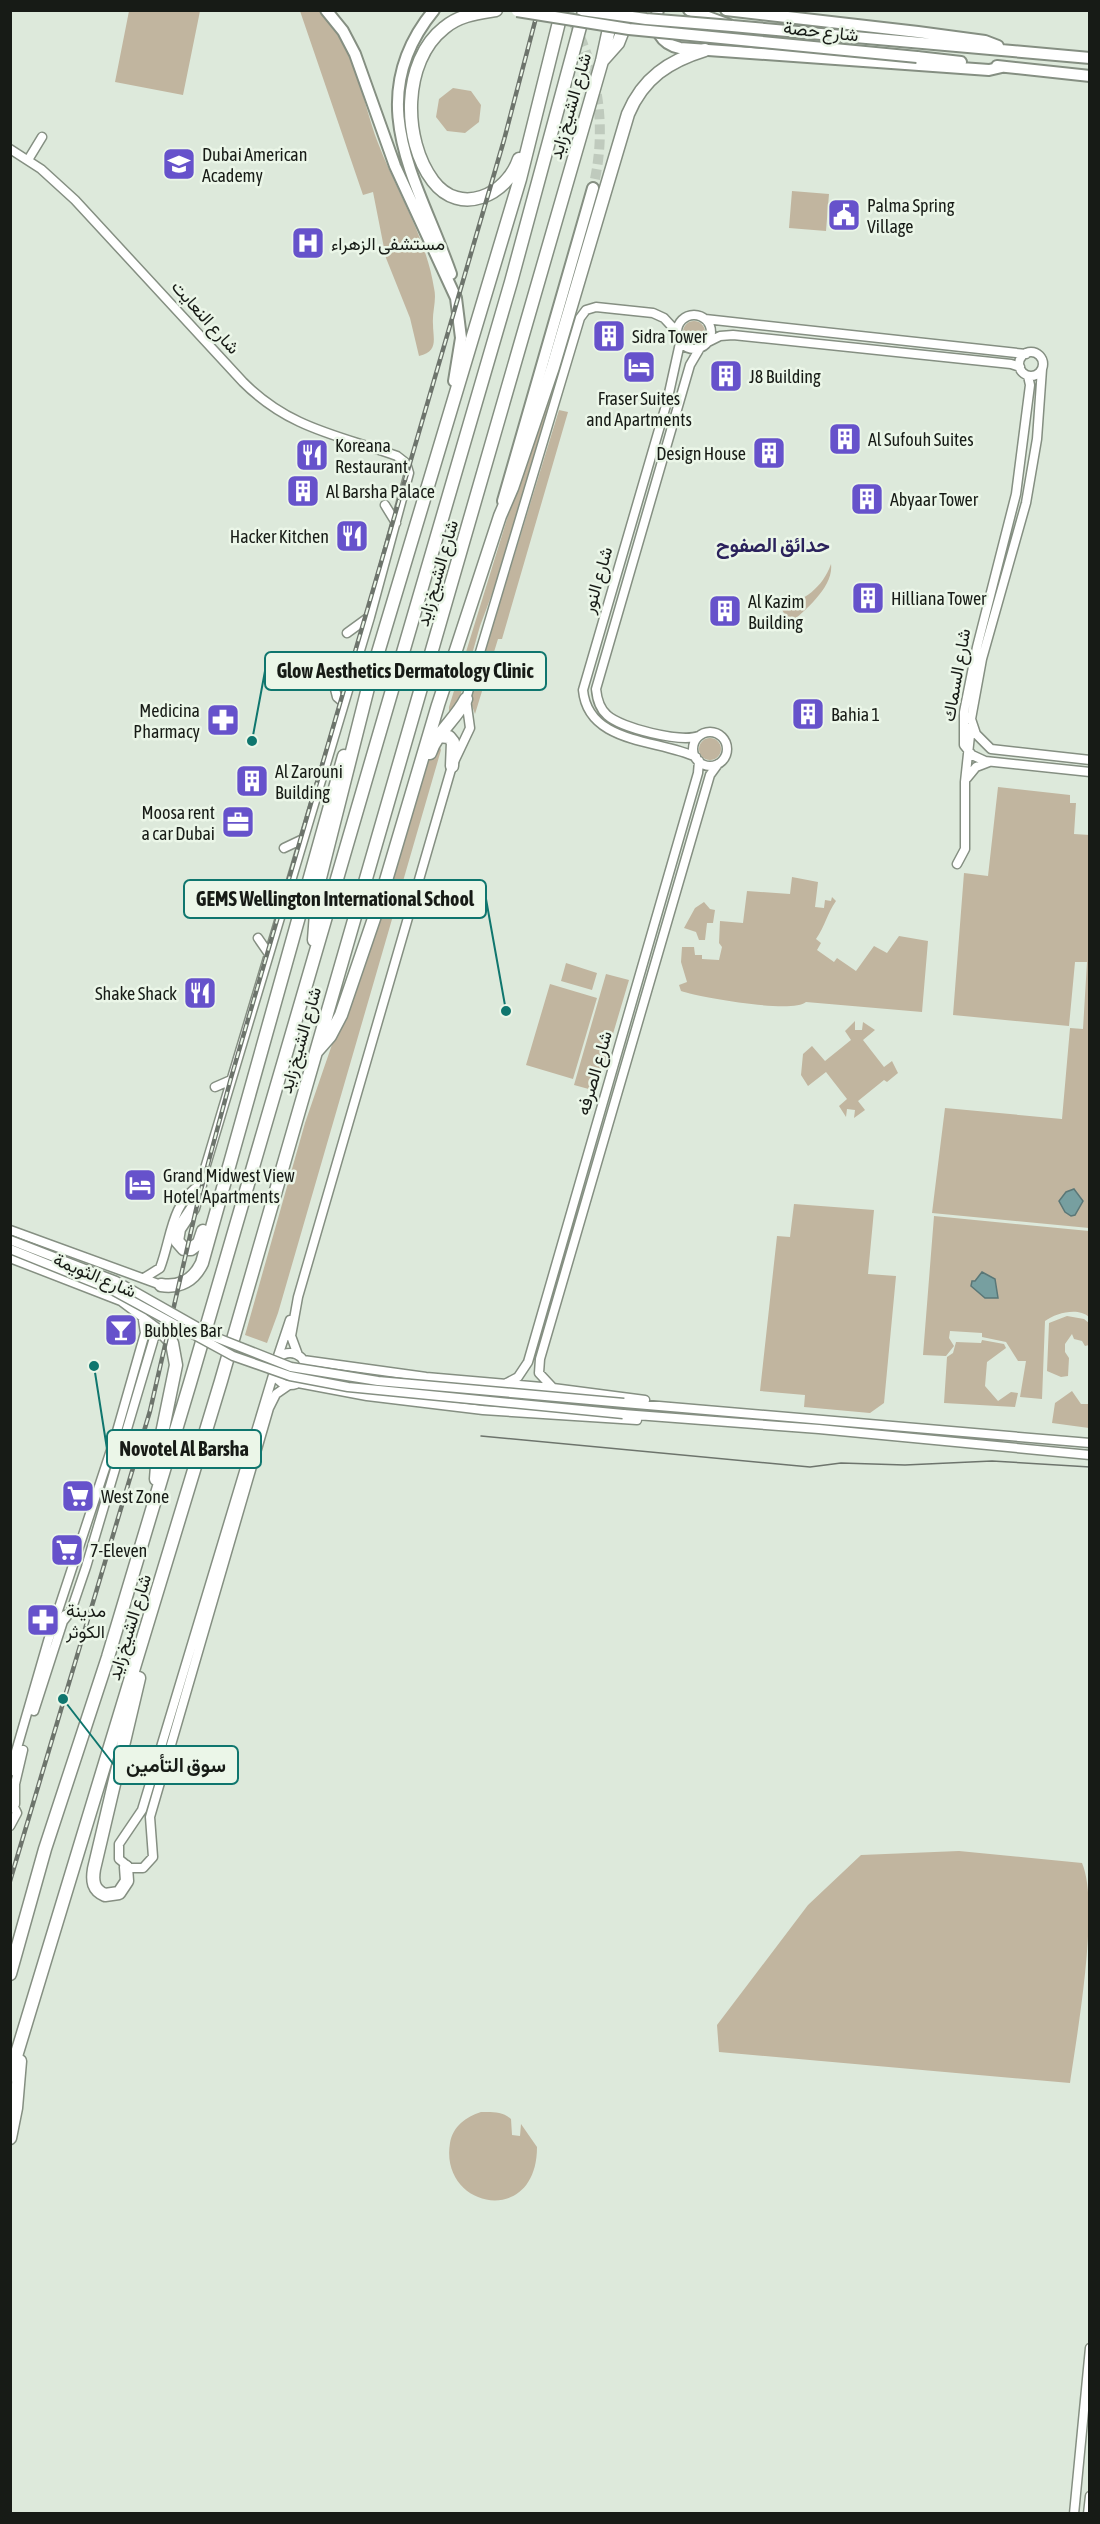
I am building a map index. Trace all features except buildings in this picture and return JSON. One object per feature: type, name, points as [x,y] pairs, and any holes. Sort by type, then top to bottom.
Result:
[{"type":"highway","points":[[496,10],[465,16],[445,27],[432,41],[417,70],[412,102],[414,134],[424,165],[441,189],[456,197],[474,199],[491,194],[506,183],[519,160],[551,54]]},
{"type":"highway","points":[[314,954],[318,886],[371,676],[450,405],[517,189],[562,10]]},
{"type":"highway","name":"شارع الشيخ زايد","points":[[10,1974],[45,1849],[108,1657],[511,282],[583,10]]},
{"type":"highway","name":"شارع الشيخ زايد","points":[[10,2076],[147,1633],[461,554],[602,61],[613,10]]},
{"type":"highway","points":[[602,61],[618,44],[631,10]]},
{"type":"highway","points":[[405,825],[438,705],[500,516],[512,488],[553,367],[632,105],[649,80],[663,67],[681,57],[705,50]]},
{"type":"highway","points":[[449,725],[445,710],[474,611],[477,589]]},
{"type":"highway","points":[[161,1285],[174,1286],[186,1282],[199,1269],[357,709],[371,676]]},
{"type":"highway","points":[[314,1054],[330,1036],[341,1015],[405,825],[438,736],[449,725],[466,699]]},
{"type":"highway","points":[[438,736],[449,737],[453,742],[452,766]]},
{"type":"highway","points":[[200,1185],[193,1208],[177,1234],[178,1244],[184,1249],[191,1249],[199,1243],[231,1153]]},
{"type":"highway","points":[[157,1490],[158,1452],[177,1365],[172,1343],[161,1330]]},
{"type":"highway","points":[[126,1867],[127,1881],[119,1893],[105,1895],[97,1890],[93,1881],[94,1869],[135,1704],[147,1633]]},
{"type":"highway","points":[[10,1953],[21,1939]]},
{"type":"highway","points":[[10,2138],[18,2092],[20,2046]]},
{"type":"main road","points":[[326,10],[343,31],[360,66]]},
{"type":"main road","points":[[336,10],[352,38],[395,165],[456,298]]},
{"type":"main road","points":[[434,10],[412,43],[400,78],[398,127],[407,163],[447,261],[456,298],[461,338],[450,405]]},
{"type":"main road","name":"شارع حصة","points":[[583,10],[646,19],[1089,58]]},
{"type":"main road","points":[[658,10],[657,29],[662,39],[670,46],[989,70],[1002,67]]},
{"type":"main road","points":[[689,10],[732,26]]},
{"type":"main road","points":[[726,10],[929,33],[992,43],[1003,50]]},
{"type":"main road","name":"شارع حصة","points":[[516,11],[628,29],[1089,76]]},
{"type":"main road","points":[[500,516],[506,486],[593,188]]},
{"type":"street","points":[[28,160],[42,137]]},
{"type":"street","name":"شارع النعايت","points":[[10,149],[28,160],[86,211],[243,382],[264,401],[304,426],[392,454],[406,463],[409,478],[396,523]]},
{"type":"street","points":[[676,332],[680,322],[689,315],[705,319],[935,342],[1038,355],[1042,362],[1042,369],[1036,375],[1028,376],[1020,368],[1011,364],[933,354],[733,335],[720,336],[704,345],[690,348],[680,343],[676,332],[664,318],[653,313],[596,307],[582,314],[466,699],[470,728],[452,766],[298,1297],[277,1359],[142,1810],[119,1844],[117,1854],[126,1867],[143,1868],[153,1857],[150,1817],[269,1408],[276,1394],[288,1385],[298,1383],[368,1396],[554,1416],[619,1420],[702,1420]]},
{"type":"street","points":[[704,345],[711,328],[705,319]]},
{"type":"street","points":[[933,354],[935,342]]},
{"type":"street","name":"شارع النور","points":[[680,343],[678,360],[584,681],[587,707],[596,721],[609,730],[697,759]]},
{"type":"street","name":"شارع النور","points":[[699,736],[676,739],[620,722],[609,716],[598,702],[597,681],[690,365],[704,345]]},
{"type":"street","points":[[1020,368],[1021,359],[1026,354]]},
{"type":"street","name":"شارع السماك","points":[[1042,369],[1037,438],[1026,504],[982,659],[971,719],[981,742],[998,751],[1089,760]]},
{"type":"street","name":"شارع السماك","points":[[969,752],[962,736],[964,712],[980,636],[1016,494],[1028,396],[1028,376]]},
{"type":"street","points":[[144,1278],[160,1268],[178,1207],[185,1197],[200,1185],[396,523],[385,505]]},
{"type":"street","points":[[620,560],[622,566],[617,591],[622,594]]},
{"type":"street","points":[[346,633],[370,617]]},
{"type":"street","points":[[333,681],[337,697],[344,703]]},
{"type":"street","points":[[957,864],[965,849],[965,782],[971,719]]},
{"type":"street","points":[[714,732],[725,740],[727,752],[718,764],[708,765],[697,759],[693,748],[699,736],[714,732]]},
{"type":"street","points":[[969,752],[976,758],[990,762],[1089,771]]},
{"type":"street","name":"شارع الصرفه","points":[[505,1384],[518,1377],[528,1362],[695,785],[697,759]]},
{"type":"street","points":[[965,782],[973,770],[990,762]]},
{"type":"street","name":"شارع الصرفه","points":[[553,1388],[539,1373],[540,1359],[710,775],[718,764]]},
{"type":"street","points":[[695,785],[699,780],[704,780],[706,789]]},
{"type":"street","points":[[284,848],[303,838]]},
{"type":"street","points":[[258,938],[269,954]]},
{"type":"street","points":[[215,1087],[231,1080]]},
{"type":"street","points":[[10,1257],[21,1245],[13,1234]]},
{"type":"street","points":[[13,1234],[116,1281],[214,1337],[291,1367],[367,1380],[1089,1443]]},
{"type":"street","name":"شارع الثويمة","points":[[13,1234],[161,1285]]},
{"type":"street","points":[[30,1266],[26,1250],[38,1241]]},
{"type":"street","points":[[10,1249],[112,1290],[226,1352],[290,1376],[348,1388],[1089,1455]]},
{"type":"street","name":"شارع الثويمة","points":[[10,1257],[121,1301],[142,1314],[161,1330]]},
{"type":"street","points":[[298,1297],[291,1336],[305,1373],[298,1383]]},
{"type":"street","points":[[10,1772],[48,1641],[116,1438],[145,1333],[142,1314]]},
{"type":"street","points":[[64,1620],[72,1608],[90,1555],[154,1338],[161,1330]]},
{"type":"street","points":[[277,1359],[289,1353],[301,1358],[426,1377],[553,1388],[702,1409]]},
{"type":"street","points":[[274,1372],[278,1380],[288,1385]]},
{"type":"street","points":[[12,1827],[17,1813],[13,1802],[15,1784],[24,1743],[78,1578],[74,1567]]},
{"type":"street","points":[[1074,2514],[1089,2348]]},
{"type":"street","points":[[1088,2514],[1089,2496]]},
{"type":"shaded area","points":[[129,11],[200,11],[183,95],[115,82]]},
{"type":"shaded area","points":[[300,11],[320,11],[342,40],[350,56],[385,161],[424,250],[435,297],[434,344],[425,354],[419,356],[410,318],[386,258],[373,192],[363,195]]},
{"type":"shaded area","points":[[453,88],[471,91],[481,105],[479,122],[465,133],[447,131],[436,117],[439,99]]},
{"type":"shaded area","points":[[792,191],[829,194],[826,231],[789,228]]},
{"type":"shaded area","points":[[576,309],[554,394],[498,578],[480,626],[458,704],[449,716],[449,707],[523,467]]},
{"type":"shaded area","points":[[690,321],[698,321],[705,328],[705,336],[698,343],[690,343],[683,336],[683,328]]},
{"type":"shaded area","points":[[559,410],[568,412],[502,639],[498,639],[475,714],[470,700]]},
{"type":"shaded area","points":[[831,564],[831,573],[823,589],[790,624],[780,606],[797,601],[812,592],[823,580]]},
{"type":"shaded area","points":[[710,738],[718,741],[721,749],[718,757],[710,760],[702,757],[699,749],[702,741]]},
{"type":"shaded area","points":[[439,744],[441,750],[278,1313],[267,1343],[245,1335],[305,1123],[379,908],[431,747]]},
{"type":"shaded area","points":[[998,787],[1070,795],[1070,803],[1076,803],[1074,834],[1090,835],[1089,1228],[932,1213],[945,1108],[1062,1119],[1070,1028],[1083,1029],[1087,962],[1075,962],[1069,1026],[953,1015],[964,873],[988,876]]},
{"type":"shaded area","points":[[792,877],[818,882],[815,907],[824,908],[825,900],[831,901],[832,897],[836,901],[816,939],[821,943],[817,950],[834,962],[837,958],[856,971],[874,946],[887,953],[899,936],[928,941],[922,1012],[806,1002],[797,1005],[765,1005],[706,997],[681,991],[679,985],[687,982],[681,962],[682,947],[694,947],[695,955],[702,955],[702,959],[719,960],[722,947],[719,943],[720,921],[743,923],[747,891],[790,894]]},
{"type":"shaded area","points":[[704,902],[710,909],[715,910],[713,923],[707,923],[705,940],[699,940],[696,932],[684,928],[695,908]]},
{"type":"shaded area","points":[[566,963],[597,973],[592,990],[561,981]]},
{"type":"shaded area","points":[[606,974],[629,980],[596,1091],[574,1085]]},
{"type":"shaded area","points":[[550,984],[597,998],[573,1079],[526,1065]]},
{"type":"shaded area","points":[[855,1021],[855,1030],[862,1030],[863,1022],[875,1030],[863,1040],[884,1067],[892,1061],[898,1073],[887,1082],[884,1080],[858,1101],[865,1110],[854,1118],[855,1110],[847,1109],[846,1117],[839,1106],[847,1099],[826,1072],[808,1086],[801,1075],[803,1054],[812,1046],[825,1061],[851,1040],[845,1031]]},
{"type":"shaded area","points":[[794,1204],[874,1210],[868,1274],[896,1276],[884,1403],[870,1413],[804,1407],[805,1395],[760,1391],[777,1236],[790,1237]]},
{"type":"shaded area","points":[[934,1216],[1089,1231],[1089,1317],[1079,1312],[1067,1312],[1045,1321],[1042,1399],[1020,1397],[1026,1361],[1018,1361],[1006,1342],[982,1337],[982,1333],[950,1331],[949,1338],[954,1346],[946,1356],[923,1355]]},
{"type":"shaded area","points":[[1067,1316],[1084,1319],[1089,1323],[1089,1345],[1085,1346],[1082,1341],[1074,1339],[1072,1334],[1065,1344],[1065,1352],[1069,1358],[1068,1376],[1061,1377],[1047,1371],[1049,1323]]},
{"type":"shaded area","points":[[982,1340],[1004,1344],[1006,1348],[987,1362],[985,1386],[998,1401],[1011,1392],[1018,1393],[1015,1407],[944,1403],[947,1357],[953,1353],[956,1342],[981,1343]]},
{"type":"shaded area","points":[[1072,1391],[1081,1404],[1089,1404],[1089,1428],[1052,1423],[1055,1403]]},
{"type":"shaded area","points":[[959,1851],[1082,1863],[1087,1882],[1088,1938],[1082,2003],[1070,2083],[719,2052],[717,2025],[808,1905],[861,1855]]},
{"type":"shaded area","points":[[481,2112],[497,2112],[508,2116],[511,2119],[512,2135],[520,2136],[521,2124],[537,2147],[533,2173],[522,2190],[507,2199],[489,2200],[473,2195],[459,2183],[451,2165],[450,2143],[454,2132],[465,2120]]},
{"type":"water","points":[[1074,1189],[1083,1201],[1075,1215],[1071,1216],[1065,1212],[1059,1201],[1066,1192]]},
{"type":"water","points":[[982,1272],[995,1279],[998,1298],[985,1298],[971,1286],[972,1281],[975,1281]]},
{"type":"tunnel","points":[[567,10],[586,53],[597,97],[600,142],[593,188]]},
{"type":"tram line","points":[[481,1436],[810,1467],[841,1463],[905,1465],[992,1461],[1090,1467]]},
{"type":"railway","points":[[10,1881],[150,1411],[198,1201],[231,1078],[504,140],[538,10]]},
{"type":"place","name":"Dubai American Academy","points":[[179,164]]},
{"type":"place","name":"Palma Spring Village","points":[[844,215]]},
{"type":"place","name":"مستشفى الزهراء","points":[[308,243]]},
{"type":"place","name":"Sidra Tower","points":[[609,336]]},
{"type":"place","name":"Fraser Suites and Apartments","points":[[639,367]]},
{"type":"place","name":"J8 Building","points":[[726,376]]},
{"type":"place","name":"Al Sufouh Suites","points":[[845,439]]},
{"type":"place","name":"Design House","points":[[769,453]]},
{"type":"place","name":"Koreana Restaurant","points":[[312,455]]},
{"type":"place","name":"Al Barsha Palace","points":[[303,491]]},
{"type":"place","name":"Abyaar Tower","points":[[867,499]]},
{"type":"place","name":"Hacker Kitchen","points":[[352,536]]},
{"type":"place","name":"Hilliana Tower","points":[[868,598]]},
{"type":"place","name":"Al Kazim Building","points":[[725,611]]},
{"type":"place","name":"Bahia 1","points":[[808,714]]},
{"type":"place","name":"Medicina Pharmacy","points":[[223,720]]},
{"type":"place","name":"Glow Aesthetics Dermatology Clinic","points":[[252,741]]},
{"type":"place","name":"Al Zarouni Building","points":[[252,781]]},
{"type":"place","name":"Moosa rent a car Dubai","points":[[238,822]]},
{"type":"place","name":"Shake Shack","points":[[200,993]]},
{"type":"place","name":"GEMS Wellington International School","points":[[506,1011]]},
{"type":"place","name":"Grand Midwest View Hotel Apartments","points":[[140,1185]]},
{"type":"place","name":"Bubbles Bar","points":[[121,1330]]},
{"type":"place","name":"Novotel Al Barsha","points":[[94,1366]]},
{"type":"place","name":"West Zone","points":[[78,1496]]},
{"type":"place","name":"7-Eleven","points":[[67,1550]]},
{"type":"place","name":"مدينة الكوثر","points":[[43,1620]]},
{"type":"place","name":"سوق التأمين","points":[[63,1699]]},
{"type":"district","name":"حدائق الصفوح","points":[[773,544]]}]
